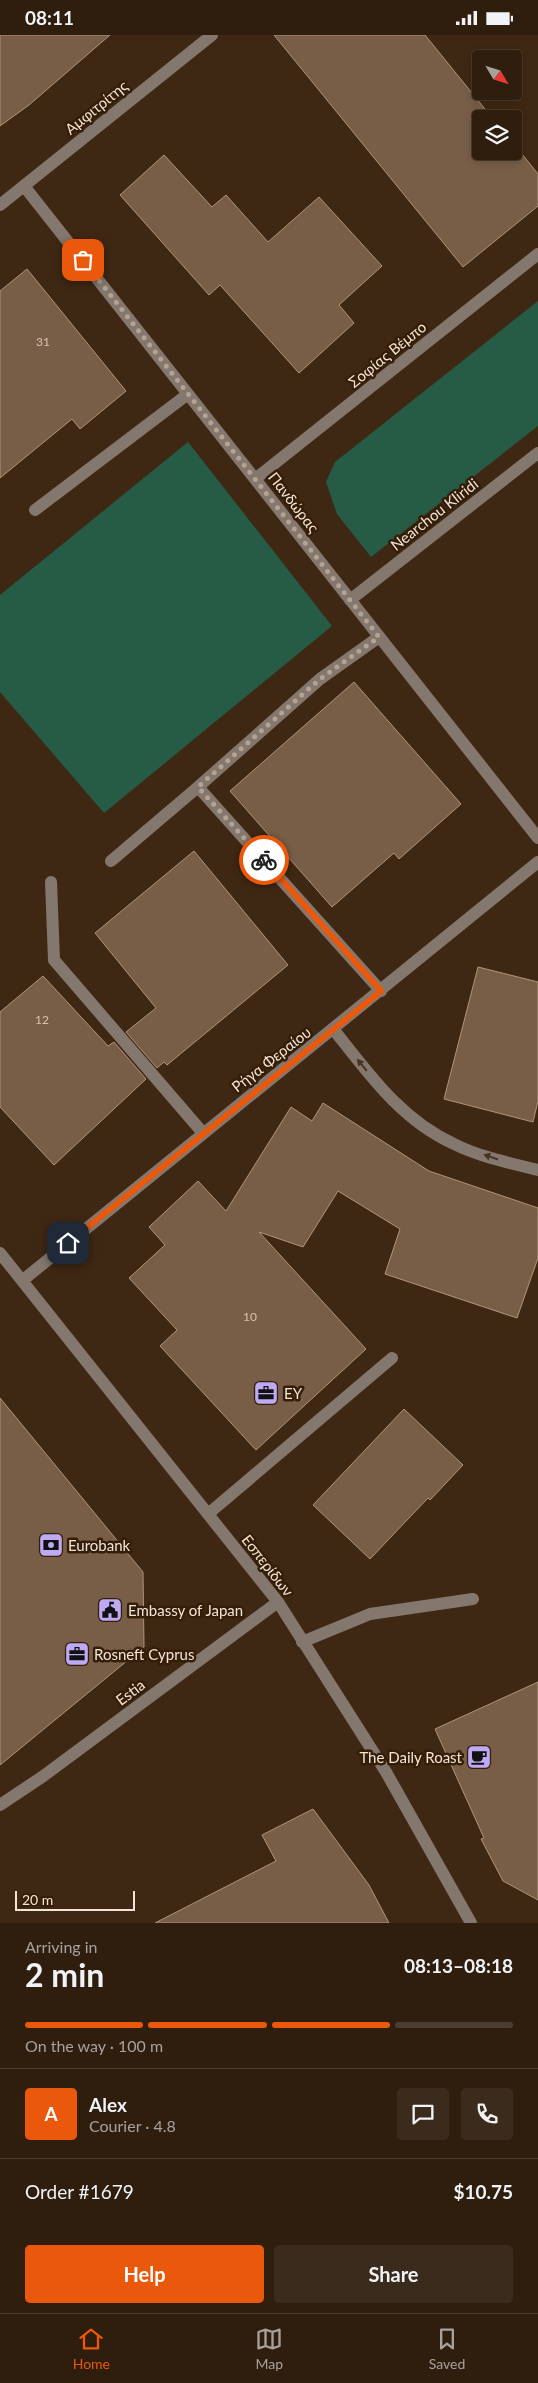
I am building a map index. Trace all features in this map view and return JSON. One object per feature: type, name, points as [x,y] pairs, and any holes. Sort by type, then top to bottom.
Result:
[{"type":"street","name":"Αμφιτρίτης","points":[[0,205],[212,35]]},
{"type":"street","name":"Πανδώρας","points":[[24,186],[538,838]]},
{"type":"street","name":"Σοφίας Βέμπο","points":[[256,479],[538,254]]},
{"type":"street","points":[[35,510],[188,394]]},
{"type":"street","name":"Nearchou Kliridi","points":[[350,600],[538,453]]},
{"type":"street","points":[[112,861],[320,679],[379,637]]},
{"type":"street","points":[[198,787],[381,991]]},
{"type":"street","name":"Ρήγα Φεραίου","points":[[23,1280],[203,1133],[334,1030],[538,862]]},
{"type":"street","points":[[51,882],[54,960],[203,1133]]},
{"type":"street","points":[[334,1030],[383,1092],[424,1127],[455,1145],[538,1170]]},
{"type":"street","name":"Εσπερίδων","points":[[0,1253],[278,1602],[386,1772],[471,1923]]},
{"type":"street","points":[[208,1514],[392,1359]]},
{"type":"street","points":[[302,1642],[370,1614],[473,1599]]},
{"type":"street","name":"Estia","points":[[0,1805],[57,1767],[278,1602]]},
{"type":"green space","points":[[538,301],[538,426],[371,557],[337,514],[326,482],[335,462]]},
{"type":"green space","points":[[188,442],[332,626],[104,813],[0,692],[0,595]]},
{"type":"building","points":[[0,35],[110,35],[29,105],[0,126]]},
{"type":"building","points":[[274,35],[425,35],[472,93],[472,100],[478,100],[486,110],[472,110],[472,160],[522,160],[522,154],[538,174],[538,206],[463,267]]},
{"type":"building","points":[[164,155],[212,207],[226,195],[268,242],[319,197],[382,266],[339,305],[354,323],[299,373],[220,285],[209,295],[120,195]]},
{"type":"building","points":[[27,269],[126,391],[80,429],[72,419],[0,478],[0,291]]},
{"type":"building","points":[[354,682],[461,804],[399,859],[394,853],[332,907],[230,791]]},
{"type":"building","points":[[194,851],[288,965],[167,1065],[164,1062],[157,1068],[126,1032],[156,1008],[95,933]]},
{"type":"building","points":[[478,967],[538,982],[538,1101],[533,1122],[444,1099]]},
{"type":"building","points":[[43,976],[108,1046],[114,1042],[146,1079],[54,1165],[0,1107],[0,1012]]},
{"type":"building","points":[[323,1103],[429,1171],[538,1208],[538,1258],[517,1318],[385,1274],[400,1229],[338,1191],[303,1247],[259,1232],[366,1349],[256,1450],[160,1346],[177,1330],[129,1278],[165,1245],[149,1227],[198,1181],[226,1211],[291,1107],[312,1121]]},
{"type":"building","points":[[0,1398],[143,1572],[144,1647],[0,1765]]},
{"type":"building","points":[[404,1409],[463,1465],[430,1500],[428,1498],[370,1559],[313,1505]]},
{"type":"building","points":[[538,1682],[538,1900],[503,1881],[481,1839],[484,1838],[435,1729]]},
{"type":"building","points":[[313,1809],[369,1885],[389,1923],[155,1923],[276,1861],[262,1835]]},
{"type":"way so far","points":[[83,260],[379,637],[320,679],[198,787],[264,860]]},
{"type":"place","name":"EY","points":[[266,1393]]},
{"type":"place","name":"Eurobank","points":[[51,1545]]},
{"type":"place","name":"Embassy of Japan","points":[[110,1610]]},
{"type":"place","name":"Rosneft Cyprus","points":[[77,1654]]},
{"type":"place","name":"The Daily Roast","points":[[479,1757]]},
{"type":"route","points":[[68,1243],[381,991],[264,860]]}]
